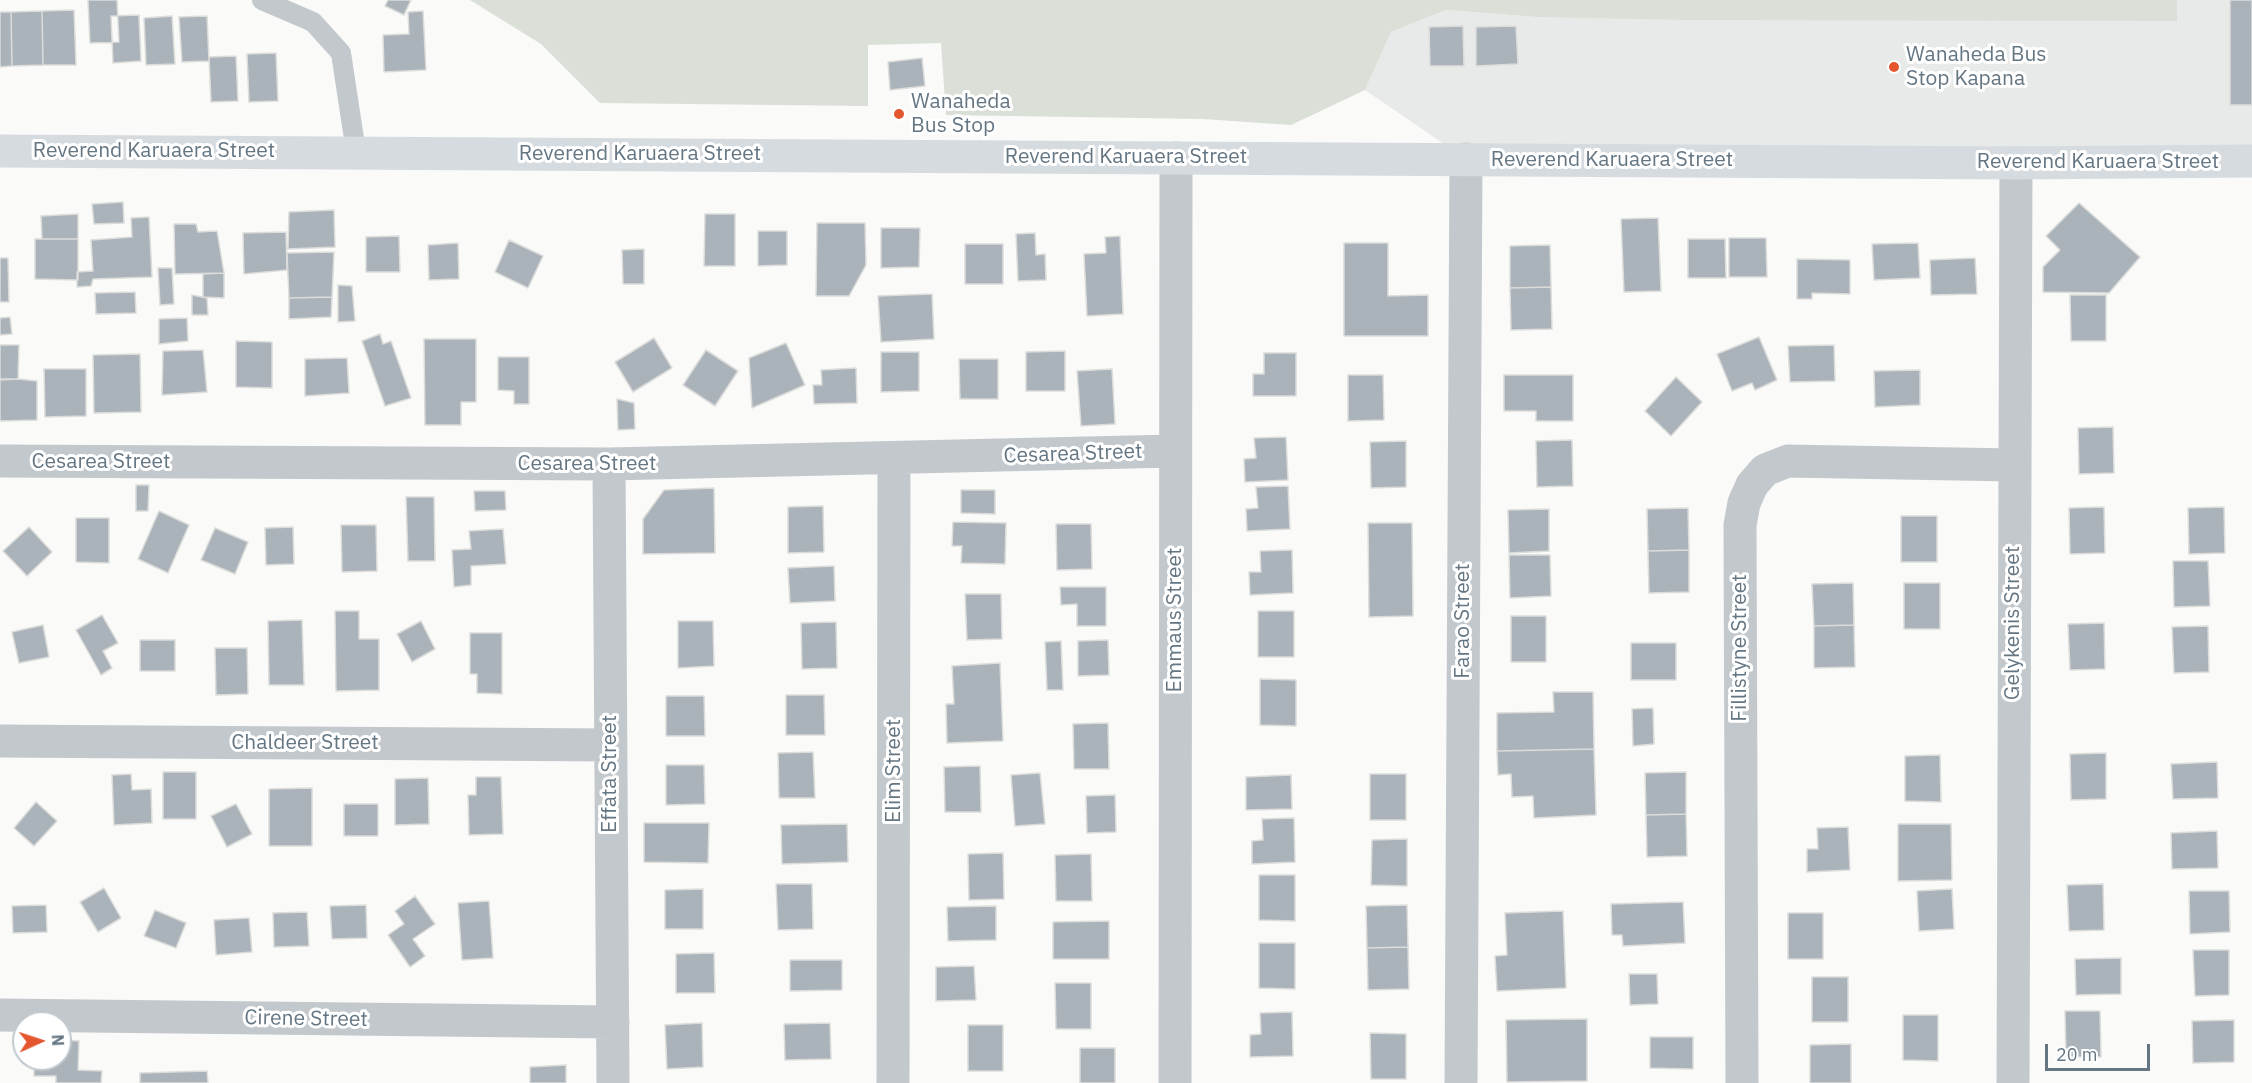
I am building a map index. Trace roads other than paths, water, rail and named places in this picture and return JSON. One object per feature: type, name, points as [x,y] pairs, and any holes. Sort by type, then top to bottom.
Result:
[{"type":"street","name":"Reverend Karuaera Street","points":[[0,151],[2016,163],[2252,161]]},
{"type":"street","name":"Emmaus Street","points":[[1175,1083],[1176,158]]},
{"type":"street","name":"Farao Street","points":[[1461,1083],[1466,159]]},
{"type":"street","name":"Gelykenis Street","points":[[2013,1083],[2013,465],[2016,163]]},
{"type":"street","name":"Cesarea Street","points":[[0,461],[609,464],[894,460],[1174,451]]},
{"type":"street","name":"Elim Street","points":[[893,1083],[894,460]]},
{"type":"street","name":"Fillistyne Street","points":[[1742,1083],[1740,525],[1744,503],[1752,485],[1765,470],[1788,461],[2013,465]]},
{"type":"street","name":"Effata Street","points":[[609,464],[613,1083]]},
{"type":"street","name":"Chaldeer Street","points":[[0,741],[610,745]]},
{"type":"street","name":"Cirene Street","points":[[0,1015],[613,1022]]},
{"type":"lane","points":[[262,0],[312,22],[341,53],[356,152]]},
{"type":"place","name":"Wanaheda Bus Stop Kapana","points":[[1894,67]]},
{"type":"place","name":"Wanaheda Bus Stop","points":[[899,114]]}]
